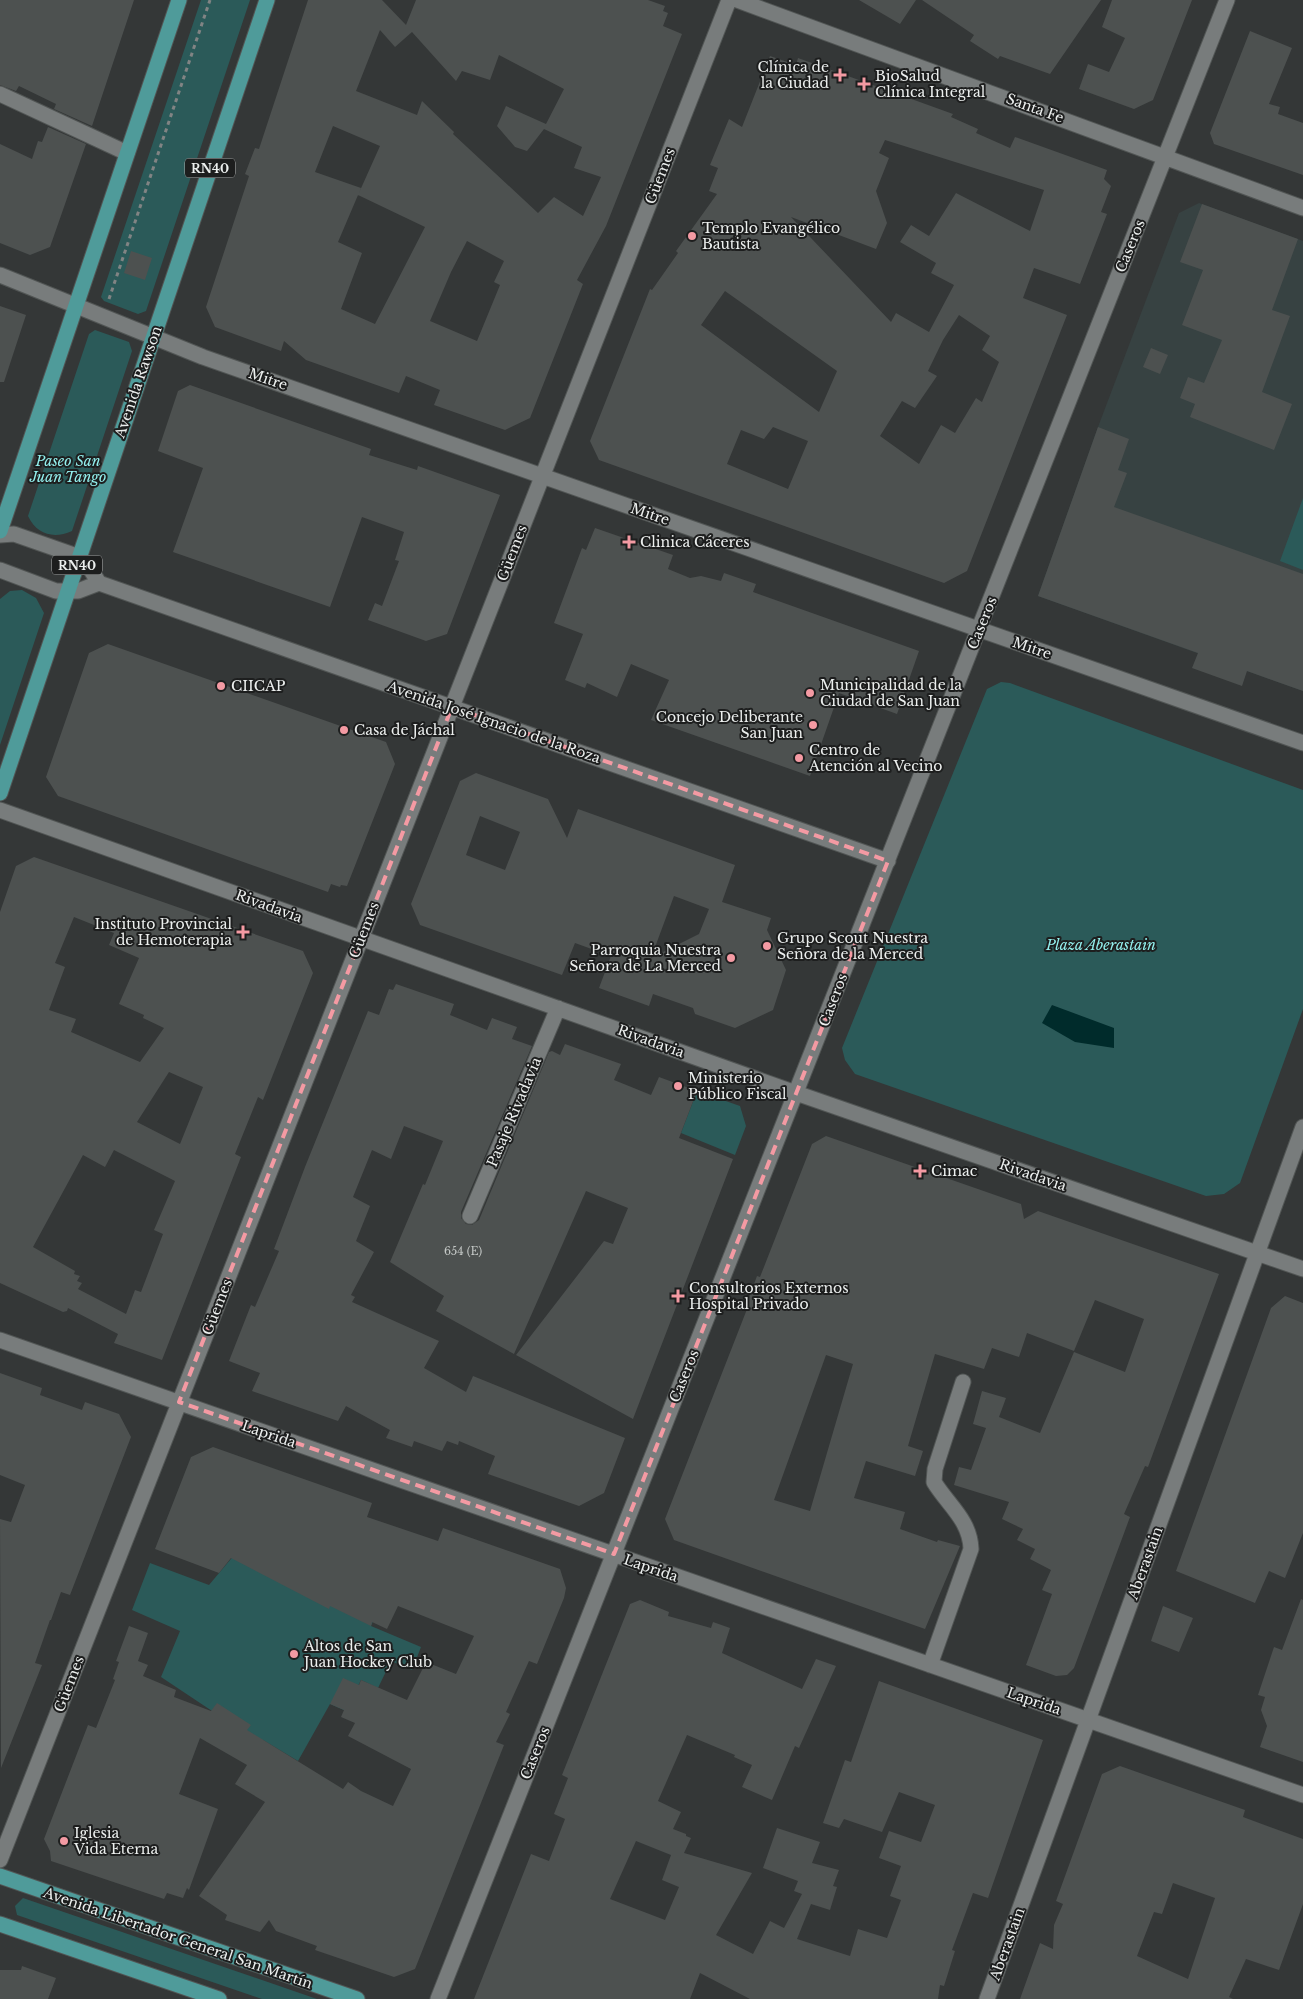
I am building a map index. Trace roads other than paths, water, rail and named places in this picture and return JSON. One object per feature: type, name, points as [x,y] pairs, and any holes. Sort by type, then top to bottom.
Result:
[{"type":"main road","points":[[0,531],[179,0]]},
{"type":"main road","name":"Avenida Rawson","points":[[0,793],[267,0]]},
{"type":"main road","name":"Avenida Libertador General San Martín","points":[[0,1876],[357,1999]]},
{"type":"main road","points":[[0,1924],[219,1999]]},
{"type":"street","name":"Güemes","points":[[0,1860],[729,0]]},
{"type":"street","name":"Santa Fe","points":[[737,0],[1303,208]]},
{"type":"street","name":"Caseros","points":[[438,1999],[1227,0]]},
{"type":"street","points":[[0,94],[127,154]]},
{"type":"street","name":"Mitre","points":[[0,275],[202,357],[1303,743]]},
{"type":"street","points":[[0,536],[14,534],[79,558],[89,567],[99,583],[78,591],[56,591],[0,570]]},
{"type":"street","name":"Avenida José Ignacio de la Roza","points":[[99,583],[888,861]]},
{"type":"street","name":"Rivadavia","points":[[0,810],[796,1093],[1303,1269]]},
{"type":"street","name":"Pasaje Rivadavia","points":[[470,1216],[558,1008]]},
{"type":"street","name":"Aberastain","points":[[987,1999],[1303,1127]]},
{"type":"street","name":"Laprida","points":[[0,1340],[1303,1795]]},
{"type":"street","points":[[930,1665],[971,1549],[971,1537],[966,1526],[934,1482],[935,1469],[963,1382]]},
{"type":"place","name":"Clínica de la Ciudad","points":[[840,75]]},
{"type":"place","name":"BioSalud Clínica Integral","points":[[864,84]]},
{"type":"place","name":"Templo Evangélico Bautista","points":[[692,236]]},
{"type":"place","name":"Clinica Cáceres","points":[[629,542]]},
{"type":"place","name":"CIICAP","points":[[221,686]]},
{"type":"place","name":"Municipalidad de la Ciudad de San Juan","points":[[810,693]]},
{"type":"place","name":"Concejo Deliberante San Juan","points":[[813,725]]},
{"type":"place","name":"Casa de Jáchal","points":[[344,730]]},
{"type":"place","name":"Centro de Atención al Vecino","points":[[799,758]]},
{"type":"place","name":"Instituto Provincial de Hemoterapia","points":[[243,932]]},
{"type":"place","name":"Grupo Scout Nuestra Señora de la Merced","points":[[767,946]]},
{"type":"place","name":"Parroquia Nuestra Señora de La Merced","points":[[731,958]]},
{"type":"place","name":"Ministerio Público Fiscal","points":[[678,1086]]},
{"type":"place","name":"Cimac","points":[[920,1171]]},
{"type":"place","name":"Consultorios Externos Hospital Privado","points":[[678,1296]]},
{"type":"place","name":"Altos de San Juan Hockey Club","points":[[294,1654]]},
{"type":"place","name":"Iglesia Vida Eterna","points":[[64,1841]]},
{"type":"park label","name":"Paseo San Juan Tango","points":[[68,470]]},
{"type":"park label","name":"Plaza Aberastain","points":[[1101,945]]}]
